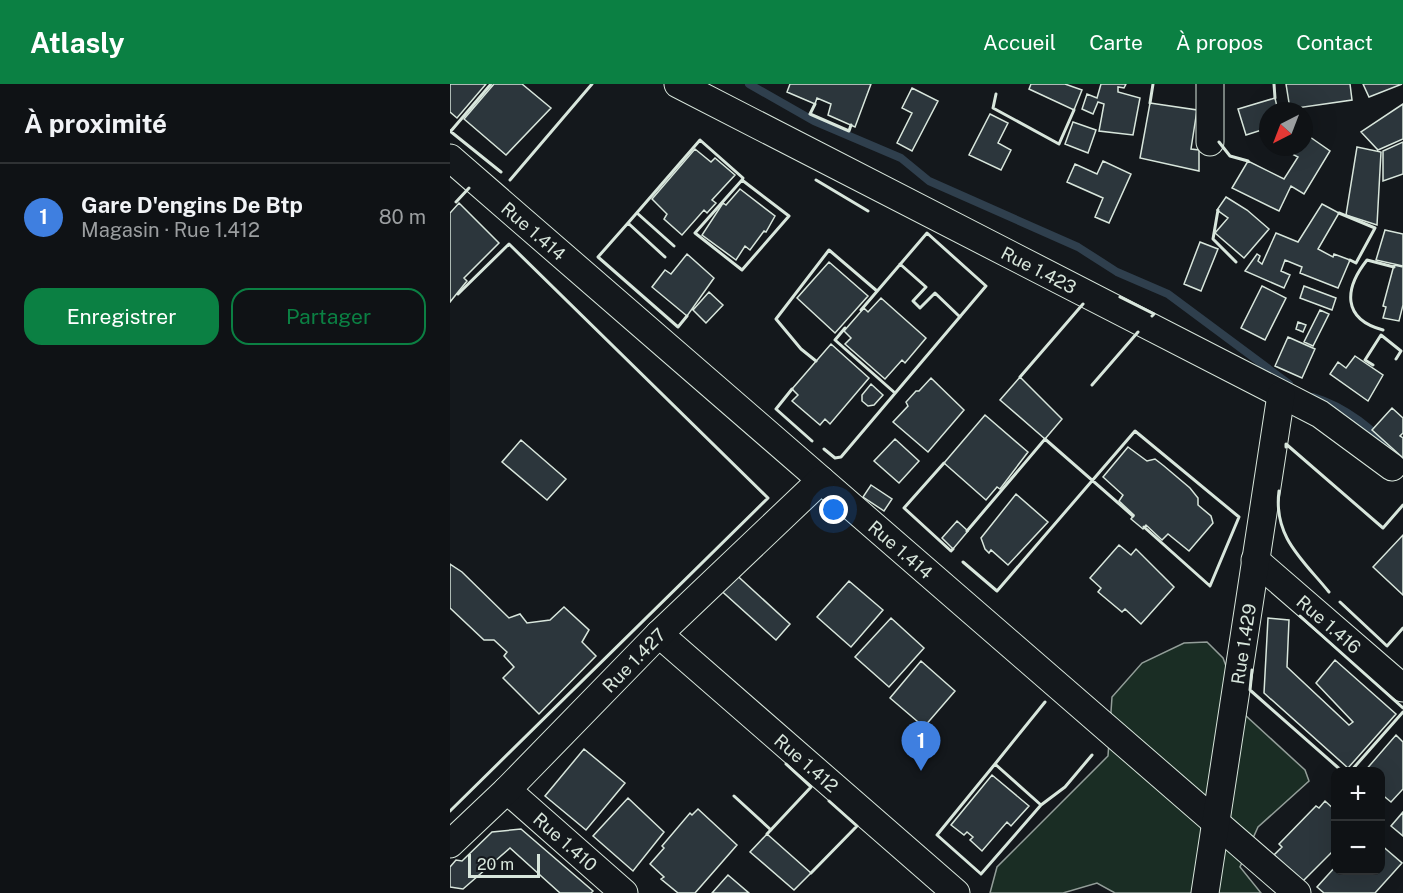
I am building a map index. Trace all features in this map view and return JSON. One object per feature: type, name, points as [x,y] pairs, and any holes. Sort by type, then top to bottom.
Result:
[{"type":"street","name":"Rue 1.423","points":[[678,84],[1320,414],[1392,467]]},
{"type":"street","points":[[1210,84],[1210,142]]},
{"type":"street","name":"Rue 1.414","points":[[450,158],[1297,893]]},
{"type":"street","name":"Rue 1.429","points":[[1205,893],[1281,395]]},
{"type":"street","name":"Rue 1.427","points":[[450,844],[507,790],[659,634],[822,480]]},
{"type":"street","name":"Rue 1.416","points":[[1255,560],[1403,688]]},
{"type":"street","name":"Rue 1.412","points":[[659,634],[956,893]]},
{"type":"street","name":"Rue 1.410","points":[[507,790],[624,893]]},
{"type":"green space","points":[[1207,642],[1223,658],[1244,714],[1305,770],[1309,781],[1258,827],[1240,867],[1261,893],[1115,893],[1097,883],[1063,893],[990,893],[997,867],[1108,756],[1112,697],[1142,663],[1184,643]]},
{"type":"building","points":[[450,84],[486,84],[457,118],[450,112]]},
{"type":"building","points":[[494,84],[522,84],[551,108],[506,155],[464,119]]},
{"type":"building","points":[[790,84],[871,84],[855,127],[828,115],[831,104],[817,98],[815,104],[787,92]]},
{"type":"building","points":[[1031,84],[1065,84],[1082,90],[1074,110],[1029,89]]},
{"type":"building","points":[[1101,84],[1126,84],[1124,88],[1118,87],[1118,92],[1140,98],[1133,135],[1099,131],[1104,104],[1098,102],[1093,114],[1082,109],[1087,94],[1097,98]]},
{"type":"building","points":[[1286,84],[1350,84],[1352,100],[1313,106],[1313,102],[1289,102]]},
{"type":"building","points":[[1363,84],[1402,84],[1369,97]]},
{"type":"building","points":[[912,88],[938,101],[912,151],[897,143],[912,113],[902,108]]},
{"type":"building","points":[[1275,98],[1276,102],[1262,102]]},
{"type":"building","points":[[1150,103],[1197,110],[1191,149],[1199,150],[1199,171],[1140,158]]},
{"type":"building","points":[[1259,103],[1259,131],[1246,135],[1238,109]]},
{"type":"building","points":[[1403,104],[1403,139],[1378,150],[1361,132]]},
{"type":"building","points":[[990,114],[1008,123],[998,143],[1011,150],[1001,170],[969,155]]},
{"type":"building","points":[[1073,122],[1096,130],[1088,153],[1065,144]]},
{"type":"building","points":[[1313,139],[1330,151],[1304,194],[1291,186],[1279,211],[1232,188],[1248,161],[1284,179],[1298,157],[1296,156],[1313,156]]},
{"type":"building","points":[[1403,142],[1403,174],[1383,181],[1383,151]]},
{"type":"building","points":[[1357,147],[1381,152],[1377,225],[1346,215]]},
{"type":"building","points":[[695,149],[711,162],[715,158],[735,175],[712,200],[716,203],[707,213],[704,210],[682,235],[664,219],[667,214],[652,199]]},
{"type":"building","points":[[1103,161],[1131,174],[1109,223],[1095,217],[1103,198],[1067,182],[1075,164],[1097,174]]},
{"type":"building","points":[[740,189],[775,216],[766,232],[764,231],[750,250],[745,246],[736,260],[702,235],[723,203],[726,205]]},
{"type":"building","points":[[1226,197],[1247,210],[1269,229],[1244,258],[1215,233],[1228,218],[1217,210]]},
{"type":"building","points":[[459,203],[499,243],[464,278],[467,281],[450,302],[450,213]]},
{"type":"building","points":[[1322,204],[1339,213],[1318,249],[1333,257],[1334,254],[1350,260],[1338,288],[1300,273],[1302,267],[1285,260],[1281,271],[1290,275],[1284,288],[1245,271],[1257,254],[1260,256],[1258,261],[1262,264],[1276,233],[1298,242]]},
{"type":"building","points":[[1385,230],[1403,234],[1403,266],[1376,260]]},
{"type":"building","points":[[1200,242],[1218,249],[1201,291],[1184,284]]},
{"type":"building","points":[[687,254],[714,278],[687,316],[652,287],[665,270],[671,274]]},
{"type":"building","points":[[829,262],[868,296],[835,333],[797,298]]},
{"type":"building","points":[[1394,265],[1403,267],[1403,305],[1399,321],[1383,318],[1386,307],[1383,306]]},
{"type":"building","points":[[1262,286],[1286,298],[1265,340],[1241,328]]},
{"type":"building","points":[[1304,286],[1336,298],[1332,310],[1300,298]]},
{"type":"building","points":[[709,292],[723,305],[706,323],[693,310]]},
{"type":"building","points":[[881,298],[926,338],[905,363],[902,360],[885,379],[845,344],[851,338],[844,331],[864,308],[868,312]]},
{"type":"building","points":[[1320,310],[1329,314],[1313,346],[1304,342]]},
{"type":"building","points":[[1298,322],[1306,325],[1303,332],[1296,329]]},
{"type":"building","points":[[1288,337],[1315,349],[1302,378],[1275,366]]},
{"type":"building","points":[[831,344],[869,378],[830,424],[825,419],[820,425],[792,401],[798,395],[792,389]]},
{"type":"building","points":[[1355,356],[1383,375],[1368,401],[1330,374],[1338,362],[1346,368]]},
{"type":"building","points":[[1020,377],[1062,419],[1045,439],[1000,400]]},
{"type":"building","points":[[931,378],[964,410],[928,452],[893,422],[908,406],[906,402]]},
{"type":"building","points":[[871,384],[883,395],[874,405],[868,406],[862,401],[862,395]]},
{"type":"building","points":[[1392,408],[1403,418],[1403,433],[1400,436],[1403,438],[1403,458],[1372,430]]},
{"type":"building","points":[[985,415],[1028,452],[1000,489],[997,487],[986,500],[944,463]]},
{"type":"building","points":[[895,439],[919,461],[899,483],[874,461]]},
{"type":"building","points":[[521,440],[566,479],[547,500],[502,462]]},
{"type":"building","points":[[1128,447],[1147,461],[1155,459],[1164,466],[1190,488],[1198,498],[1198,505],[1211,516],[1213,523],[1189,551],[1168,534],[1162,540],[1146,525],[1143,529],[1131,519],[1134,515],[1119,501],[1123,495],[1103,477]]},
{"type":"building","points":[[871,485],[892,499],[884,511],[863,497]]},
{"type":"building","points":[[1016,494],[1048,522],[1008,565],[991,550],[989,553],[985,549],[981,538]]},
{"type":"building","points":[[957,521],[968,531],[953,549],[942,538]]},
{"type":"building","points":[[1403,535],[1403,595],[1373,567]]},
{"type":"building","points":[[1119,545],[1131,555],[1136,549],[1174,587],[1141,624],[1125,609],[1122,612],[1098,592],[1101,588],[1090,578]]},
{"type":"building","points":[[450,564],[462,572],[509,618],[520,614],[527,623],[550,620],[564,607],[589,630],[582,642],[596,656],[539,714],[503,678],[514,667],[504,656],[507,652],[494,640],[484,640],[450,608]]},
{"type":"building","points":[[731,570],[790,624],[776,640],[716,586]]},
{"type":"building","points":[[849,581],[883,610],[851,647],[817,617]]},
{"type":"building","points":[[891,618],[924,648],[889,687],[855,657]]},
{"type":"building","points":[[1268,618],[1289,620],[1287,667],[1349,725],[1353,722],[1316,683],[1335,660],[1396,714],[1347,767],[1264,693]]},
{"type":"building","points":[[921,661],[955,691],[924,727],[890,698]]},
{"type":"building","points":[[1396,735],[1403,742],[1403,789],[1391,802],[1385,797],[1385,767],[1368,767]]},
{"type":"building","points":[[584,749],[625,783],[586,830],[545,796]]},
{"type":"building","points":[[992,775],[1029,806],[1011,826],[1007,822],[982,851],[970,840],[973,837],[967,832],[964,835],[951,825]]},
{"type":"building","points":[[628,798],[664,832],[633,871],[593,836]]},
{"type":"building","points":[[1325,801],[1331,806],[1331,853],[1302,882],[1274,855],[1282,847],[1279,844],[1316,806],[1319,808]]},
{"type":"building","points":[[698,809],[737,845],[695,893],[678,893],[661,879],[664,877],[650,864],[690,813],[692,815]]},
{"type":"building","points":[[1403,812],[1403,836],[1391,826]]},
{"type":"building","points":[[521,829],[593,891],[591,893],[560,893],[510,848],[463,889],[450,887],[450,867],[456,860],[462,861],[492,832]]},
{"type":"building","points":[[767,834],[811,873],[794,890],[750,852]]},
{"type":"building","points":[[1385,848],[1402,863],[1375,893],[1324,893],[1317,887],[1331,872],[1331,875],[1385,875]]},
{"type":"building","points":[[728,875],[749,893],[712,893]]},
{"type":"waterway","points":[[749,84],[814,121],[901,158],[929,181],[1078,247],[1117,272],[1168,294],[1289,384]]},
{"type":"waterway","points":[[1313,397],[1359,420],[1398,456]]},
{"type":"wall","points":[[451,131],[491,84]]},
{"type":"wall","points":[[510,180],[592,84]]},
{"type":"wall","points":[[1150,103],[1153,84]]},
{"type":"wall","points":[[1274,84],[1275,98]]},
{"type":"wall","points":[[996,94],[993,108],[1059,144],[1074,110]]},
{"type":"wall","points":[[815,104],[810,114],[849,131],[851,125]]},
{"type":"wall","points":[[450,131],[501,172]]},
{"type":"wall","points":[[628,223],[700,140],[743,178],[742,180],[789,216],[742,270],[695,233],[742,180]]},
{"type":"wall","points":[[1219,142],[1230,156],[1248,161]]},
{"type":"wall","points":[[816,180],[868,211]]},
{"type":"wall","points":[[456,202],[469,188]]},
{"type":"wall","points":[[1218,210],[1213,239],[1236,262]]},
{"type":"wall","points":[[637,213],[674,246]]},
{"type":"wall","points":[[1339,213],[1375,228],[1356,263],[1350,260]]},
{"type":"wall","points":[[665,257],[628,223],[598,257],[678,327],[687,316]]},
{"type":"wall","points":[[824,449],[835,458],[841,457],[986,286],[927,233],[861,310]]},
{"type":"wall","points":[[450,811],[768,498],[509,244],[458,294]]},
{"type":"wall","points":[[816,361],[801,349],[776,319],[829,250],[877,291]]},
{"type":"wall","points":[[1383,330],[1370,325],[1354,311],[1351,292],[1359,271],[1367,260],[1394,267]]},
{"type":"wall","points":[[900,264],[926,287],[913,301],[920,308],[935,293],[960,317]]},
{"type":"wall","points":[[1120,297],[1154,314],[1152,316]]},
{"type":"wall","points":[[1020,377],[1083,304]]},
{"type":"wall","points":[[845,328],[835,340],[895,393]]},
{"type":"wall","points":[[1092,385],[1138,332]]},
{"type":"wall","points":[[1373,365],[1365,360],[1381,335],[1401,351],[1396,359]]},
{"type":"wall","points":[[792,389],[776,409],[812,441]]},
{"type":"wall","points":[[963,562],[997,591],[1135,431],[1239,517],[1210,586],[1144,527]]},
{"type":"wall","points":[[967,531],[1045,439],[1133,516]]},
{"type":"wall","points":[[1286,447],[1286,444],[1383,528],[1403,505]]},
{"type":"wall","points":[[944,463],[904,508],[951,551],[953,549]]},
{"type":"wall","points":[[1279,491],[1278,507],[1285,535],[1300,558],[1329,592]]},
{"type":"wall","points":[[1340,602],[1387,646],[1403,628]]},
{"type":"wall","points":[[1300,616],[1403,708]]},
{"type":"wall","points":[[1252,670],[1250,690],[1337,767]]},
{"type":"wall","points":[[995,764],[1045,702]]},
{"type":"wall","points":[[1354,767],[1403,712]]},
{"type":"wall","points":[[1041,805],[1065,787],[1092,755]]},
{"type":"wall","points":[[767,834],[811,787],[786,764]]},
{"type":"wall","points":[[995,764],[1041,805],[981,874],[937,835],[995,764]]},
{"type":"wall","points":[[734,796],[771,830]]},
{"type":"wall","points":[[811,873],[857,826],[829,801]]},
{"type":"place","name":"Gare D'engins De Btp","points":[[921,771]]}]
